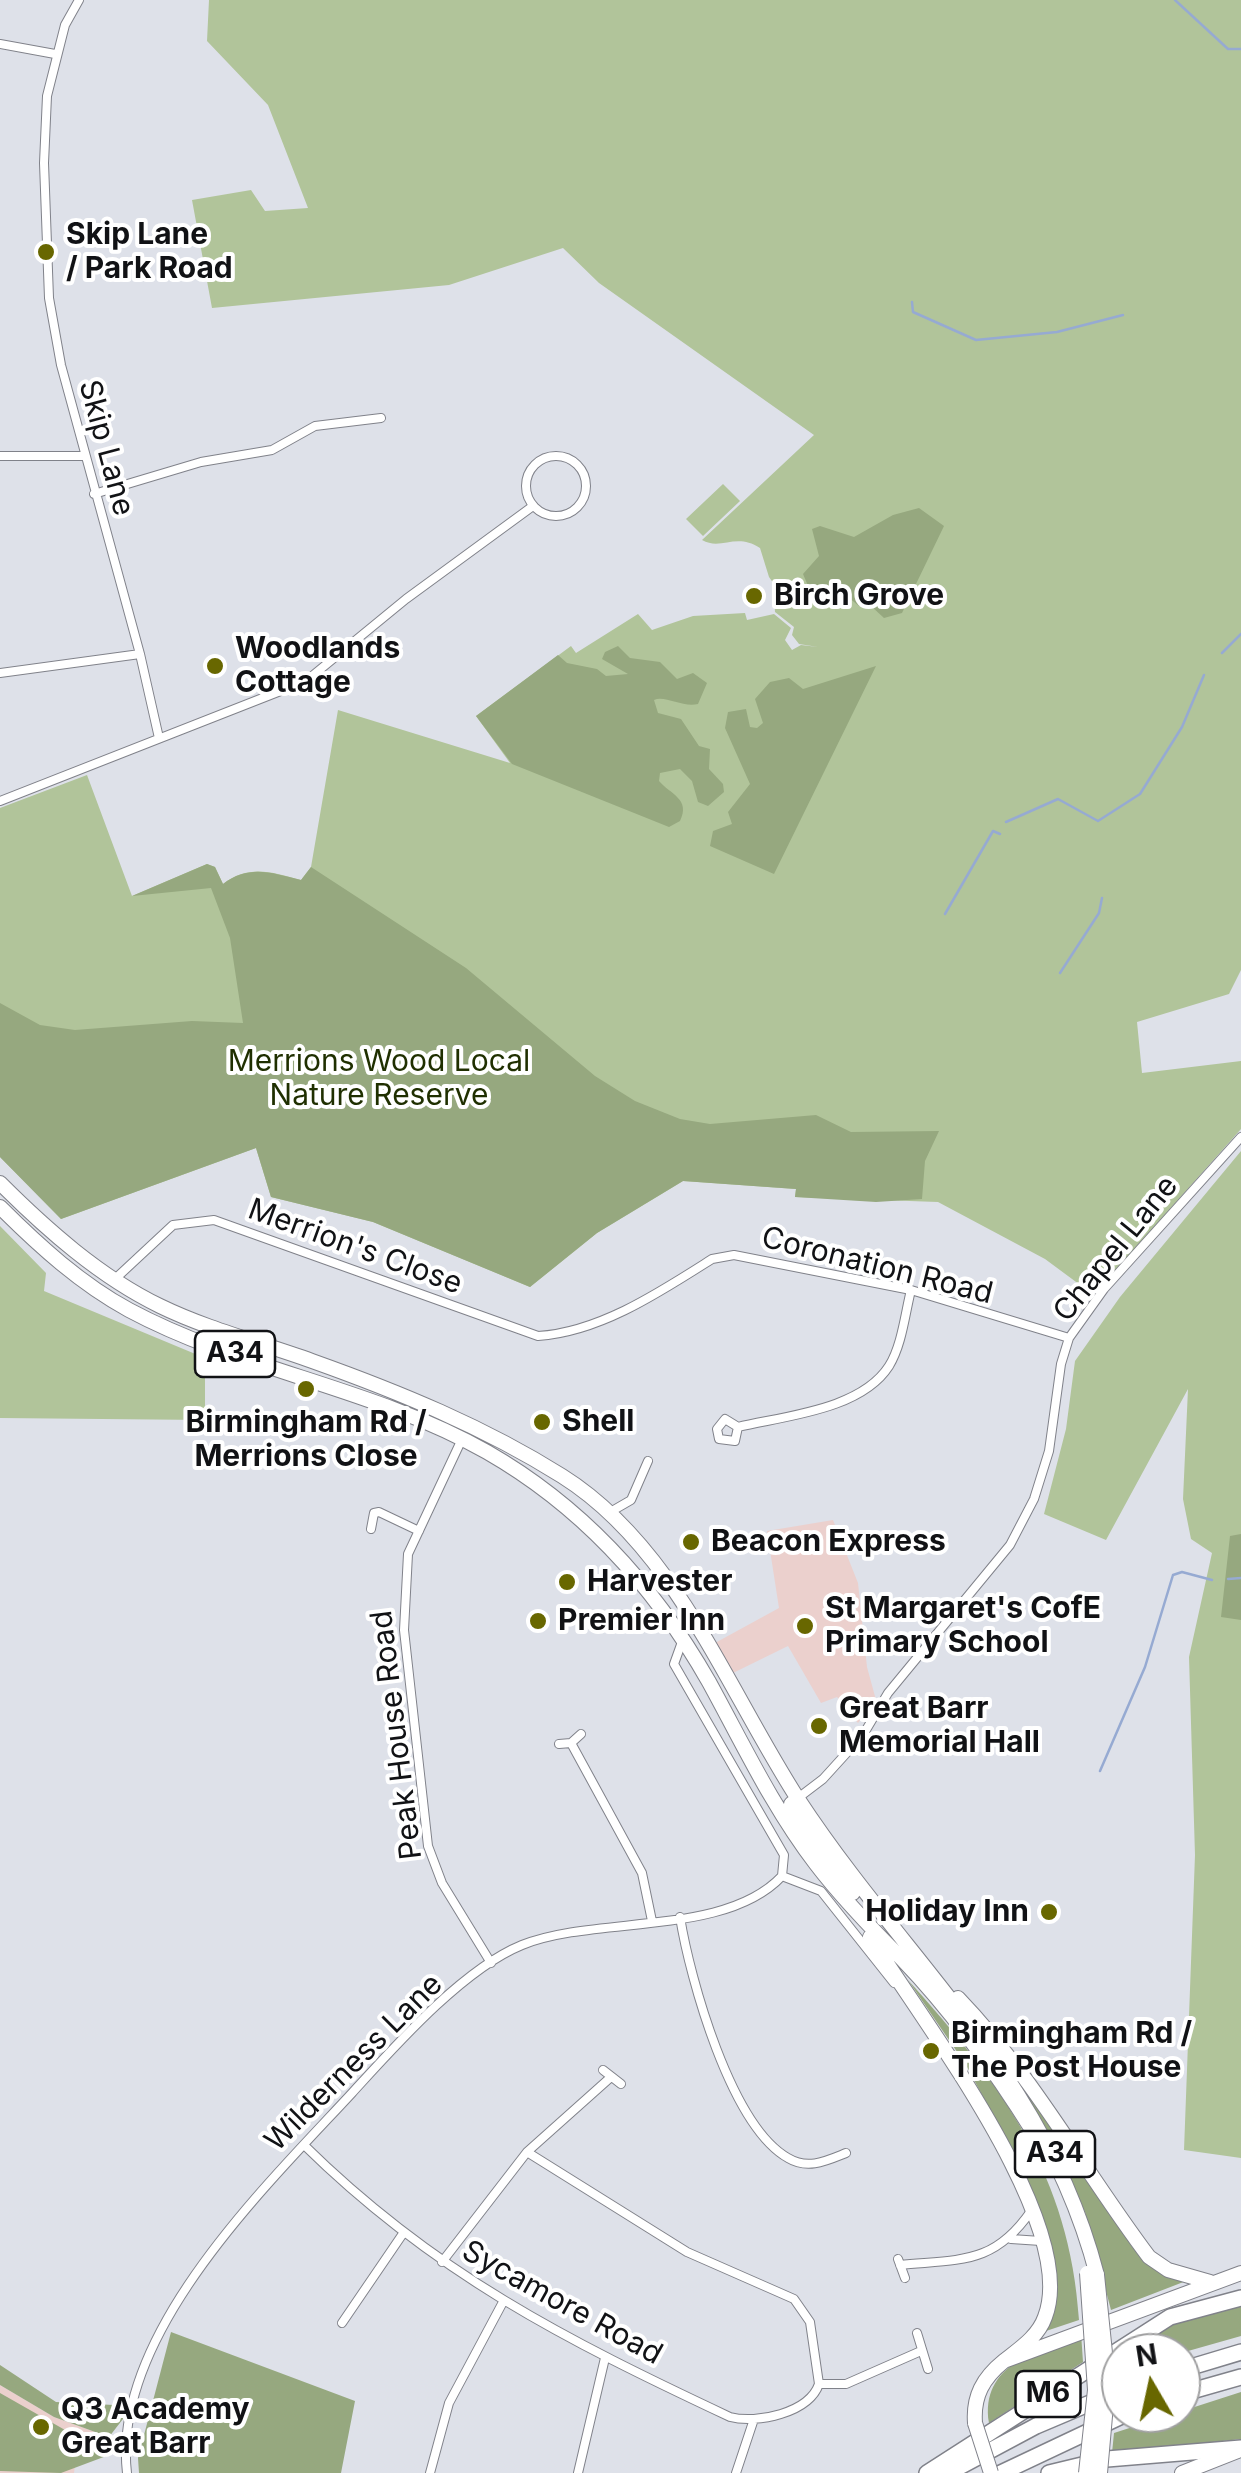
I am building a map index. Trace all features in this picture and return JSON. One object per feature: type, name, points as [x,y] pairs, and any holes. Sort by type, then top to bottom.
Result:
[{"type":"highway","name":"A34","points":[[0,1183],[111,1276],[160,1306],[465,1422],[560,1475],[612,1511],[624,1524],[661,1568],[798,1798],[908,1958],[1011,2096],[1038,2141],[1062,2190],[1092,2274],[1108,2382],[1100,2473]]},
{"type":"highway","name":"A34","points":[[0,1208],[64,1266],[122,1306],[246,1359],[382,1404],[462,1440],[546,1492],[632,1570],[683,1639],[774,1801],[814,1862],[851,1905],[908,1958]]},
{"type":"highway","points":[[96,1288],[111,1276]]},
{"type":"highway","points":[[122,1306],[131,1289]]},
{"type":"highway","points":[[612,1511],[601,1522],[632,1570]]},
{"type":"highway","points":[[624,1524],[652,1576],[648,1591]]},
{"type":"highway","points":[[851,1905],[904,1992],[985,2111],[1041,2241],[1050,2294],[1046,2316],[1028,2341],[984,2380],[976,2401],[975,2423],[991,2473]]},
{"type":"highway","points":[[904,1992],[908,1958]]},
{"type":"highway","points":[[908,1958],[997,2038],[1052,2111],[1149,2257],[1168,2270],[1210,2282]]},
{"type":"highway","name":"A34","points":[[1086,2473],[1094,2390],[1092,2274]]},
{"type":"highway","points":[[1004,2361],[1210,2282],[1241,2274]]},
{"type":"highway","name":"M6","points":[[927,2473],[1170,2317],[1241,2298]]},
{"type":"highway","points":[[1201,2364],[1241,2352]]},
{"type":"highway","points":[[1201,2388],[1241,2377]]},
{"type":"highway","name":"M6","points":[[948,2473],[1036,2426],[1101,2398]]},
{"type":"highway","name":"M6","points":[[1001,2473],[1101,2426]]},
{"type":"highway","points":[[1049,2473],[1107,2459],[1241,2449]]},
{"type":"highway","points":[[1182,2473],[1241,2449]]},
{"type":"street","name":"Skip Lane","points":[[79,0],[56,54],[47,96],[44,163],[49,298],[84,456],[140,654],[159,738]]},
{"type":"street","points":[[0,44],[56,54]]},
{"type":"street","points":[[94,494],[201,462],[272,450],[315,426],[370,424],[381,418]]},
{"type":"street","points":[[0,456],[84,456]]},
{"type":"street","points":[[557,456],[582,470],[586,490],[569,514],[550,516],[533,506],[526,488],[538,462],[557,456]]},
{"type":"street","points":[[0,801],[306,680],[533,506]]},
{"type":"street","points":[[0,673],[140,654]]},
{"type":"street","name":"Chapel Lane","points":[[798,1798],[823,1779],[863,1735],[888,1692],[1010,1545],[1034,1499],[1049,1450],[1069,1338],[1104,1289],[1241,1136]]},
{"type":"street","name":"Merrion's Close","points":[[111,1276],[173,1225],[214,1220],[538,1336]]},
{"type":"street","name":"Coronation Road","points":[[538,1336],[562,1334],[594,1323],[712,1260],[734,1256],[911,1290],[1069,1338]]},
{"type":"street","points":[[738,1427],[826,1407],[861,1390],[888,1367],[911,1290]]},
{"type":"street","name":"Coronation Road","points":[[1043,1332],[1064,1353]]},
{"type":"street","name":"Peak House Road","points":[[462,1440],[408,1554],[402,1597],[428,1846],[442,1883],[491,1963]]},
{"type":"street","points":[[612,1511],[631,1500],[648,1461]]},
{"type":"street","points":[[371,1529],[374,1513],[380,1512],[419,1531]]},
{"type":"street","points":[[683,1639],[674,1664],[784,1855],[782,1876],[822,1890],[881,1970],[904,1992]]},
{"type":"street","points":[[559,1744],[572,1743],[581,1734]]},
{"type":"street","points":[[572,1743],[642,1873],[652,1922]]},
{"type":"street","name":"Wilderness Lane","points":[[127,2473],[124,2451],[130,2414],[169,2319],[222,2236],[428,2014],[509,1951],[548,1937],[680,1917],[742,1902],[769,1890],[782,1876]]},
{"type":"street","points":[[680,1917],[702,2010],[754,2123],[789,2160],[814,2166],[846,2153]]},
{"type":"street","points":[[442,2262],[528,2152],[607,2074],[620,2084]]},
{"type":"street","name":"Sycamore Road","points":[[304,2144],[402,2235],[503,2302],[605,2358],[730,2417],[752,2422]]},
{"type":"street","points":[[528,2152],[688,2252],[794,2299],[810,2322],[819,2384],[810,2400],[752,2422],[736,2473]]},
{"type":"street","points":[[905,2278],[899,2262],[980,2256],[1011,2239],[1031,2211]]},
{"type":"street","points":[[342,2323],[402,2235]]},
{"type":"street","points":[[1011,2239],[1041,2241]]},
{"type":"street","points":[[430,2473],[455,2389],[503,2302]]},
{"type":"street","points":[[917,2332],[928,2369]]},
{"type":"street","points":[[819,2384],[846,2384],[922,2351]]},
{"type":"street","points":[[578,2473],[605,2358]]},
{"type":"shaded area","name":"St Margaret's CofE Primary School","points":[[833,1520],[858,1583],[867,1667],[876,1700],[858,1723],[837,1697],[821,1703],[788,1646],[733,1673],[715,1643],[779,1608],[767,1531]]},
{"type":"shaded area","name":"Q3 Academy Great Barr","points":[[0,2385],[54,2417],[109,2437],[75,2466],[74,2473],[0,2473]]},
{"type":"green space","points":[[209,0],[1241,0],[1241,970],[1229,994],[1137,1022],[1142,1073],[1241,1061],[1241,1129],[1098,1290],[1091,1293],[1045,1259],[938,1202],[795,1197],[796,1189],[683,1181],[597,1233],[530,1287],[373,1222],[271,1197],[256,1148],[61,1219],[0,1157],[0,808],[87,775],[132,896],[207,864],[215,867],[223,884],[251,872],[270,872],[301,880],[311,867],[338,710],[510,763],[476,716],[571,646],[576,653],[638,614],[652,630],[693,616],[745,613],[747,620],[774,614],[791,628],[785,640],[792,650],[801,645],[818,647],[799,644],[792,635],[794,627],[775,612],[774,596],[779,591],[769,577],[760,548],[736,541],[716,544],[702,540],[814,435],[599,283],[563,248],[449,285],[212,308],[192,200],[251,190],[265,211],[308,208],[268,105],[207,41]]},
{"type":"green space","points":[[723,484],[740,501],[703,536],[686,519]]},
{"type":"green space","points":[[919,508],[944,526],[902,613],[884,618],[871,606],[859,606],[848,597],[826,604],[814,600],[803,574],[819,556],[812,529],[820,526],[854,537],[893,515]]},
{"type":"green space","points":[[618,646],[630,658],[660,662],[677,679],[693,673],[707,683],[698,704],[654,700],[658,713],[681,719],[699,746],[710,749],[709,769],[723,784],[724,792],[708,806],[698,802],[692,781],[680,769],[660,773],[659,781],[683,807],[680,821],[669,827],[512,764],[476,716],[558,655],[567,663],[597,669],[606,676],[628,674],[602,659],[605,652]]},
{"type":"green space","points":[[876,666],[774,874],[710,846],[713,831],[732,824],[728,812],[750,784],[725,728],[728,712],[746,709],[750,727],[757,728],[763,723],[755,699],[770,682],[789,678],[803,689]]},
{"type":"green space","name":"Merrions Wood Local Nature Reserve","points":[[207,864],[215,867],[223,884],[251,872],[301,880],[311,867],[466,968],[595,1076],[635,1101],[680,1119],[710,1124],[816,1115],[851,1132],[939,1131],[925,1161],[922,1199],[876,1202],[795,1197],[796,1189],[683,1181],[597,1233],[530,1287],[373,1222],[271,1197],[256,1148],[61,1219],[0,1157],[0,1003],[40,1025],[75,1030],[192,1021],[243,1023],[230,938],[211,888],[132,896]]},
{"type":"green space","points":[[1241,1151],[1241,2158],[1184,2150],[1195,1855],[1189,1657],[1212,1553],[1191,1539],[1183,1499],[1188,1389],[1106,1540],[1044,1514],[1066,1429],[1075,1361],[1120,1297]]},
{"type":"green space","points":[[0,1226],[46,1273],[44,1291],[205,1358],[205,1420],[0,1418]]},
{"type":"green space","points":[[1241,1534],[1241,1620],[1221,1617],[1230,1536]]},
{"type":"green space","points":[[908,1980],[973,2057],[1025,2135],[1062,2221],[1079,2320],[1040,2333],[1052,2309],[1056,2282],[998,2125],[966,2065]]},
{"type":"green space","points":[[1016,2074],[1133,2248],[1186,2281],[1111,2310],[1085,2212]]},
{"type":"green space","points":[[1241,2301],[1241,2336],[1201,2347],[1201,2333],[1157,2333]]},
{"type":"green space","points":[[171,2332],[355,2401],[341,2473],[139,2473],[138,2458]]},
{"type":"green space","points":[[1081,2333],[1083,2362],[989,2423],[993,2387],[1003,2374],[1030,2354]]},
{"type":"green space","points":[[0,2365],[56,2402],[133,2406],[109,2437],[54,2417],[0,2385]]},
{"type":"green space","points":[[1241,2392],[1241,2439],[1112,2453],[1114,2433],[1201,2433],[1201,2405]]},
{"type":"green space","name":"Q3 Academy Great Barr","points":[[0,2393],[109,2455],[61,2473],[0,2471]]},
{"type":"waterway","points":[[1175,0],[1228,49],[1241,49]]},
{"type":"waterway","points":[[912,302],[913,312],[976,340],[1057,332],[1123,315]]},
{"type":"waterway","points":[[1222,653],[1241,634]]},
{"type":"waterway","points":[[1006,822],[1058,799],[1098,821],[1140,794],[1182,727],[1204,675]]},
{"type":"waterway","points":[[945,914],[993,831],[1000,834]]},
{"type":"waterway","points":[[1060,973],[1099,913],[1102,898]]},
{"type":"waterway","points":[[1100,1771],[1145,1667],[1173,1575],[1182,1572],[1212,1580]]},
{"type":"waterway","points":[[1228,1579],[1241,1578]]},
{"type":"place","name":"Skip Lane / Park Road","points":[[46,252]]},
{"type":"place","name":"Birch Grove","points":[[754,596]]},
{"type":"place","name":"Woodlands Cottage","points":[[215,666]]},
{"type":"place","name":"Birmingham Rd / Merrions Close","points":[[306,1389]]},
{"type":"place","name":"Shell","points":[[542,1422]]},
{"type":"place","name":"Beacon Express","points":[[691,1542]]},
{"type":"place","name":"Harvester","points":[[567,1582]]},
{"type":"place","name":"Premier Inn","points":[[538,1621]]},
{"type":"place","name":"St Margaret's CofE Primary School","points":[[805,1626]]},
{"type":"place","name":"Great Barr Memorial Hall","points":[[819,1726]]},
{"type":"place","name":"Holiday Inn","points":[[1049,1912]]},
{"type":"place","name":"Birmingham Rd / The Post House","points":[[931,2051]]},
{"type":"place","name":"Q3 Academy Great Barr","points":[[41,2427]]}]
